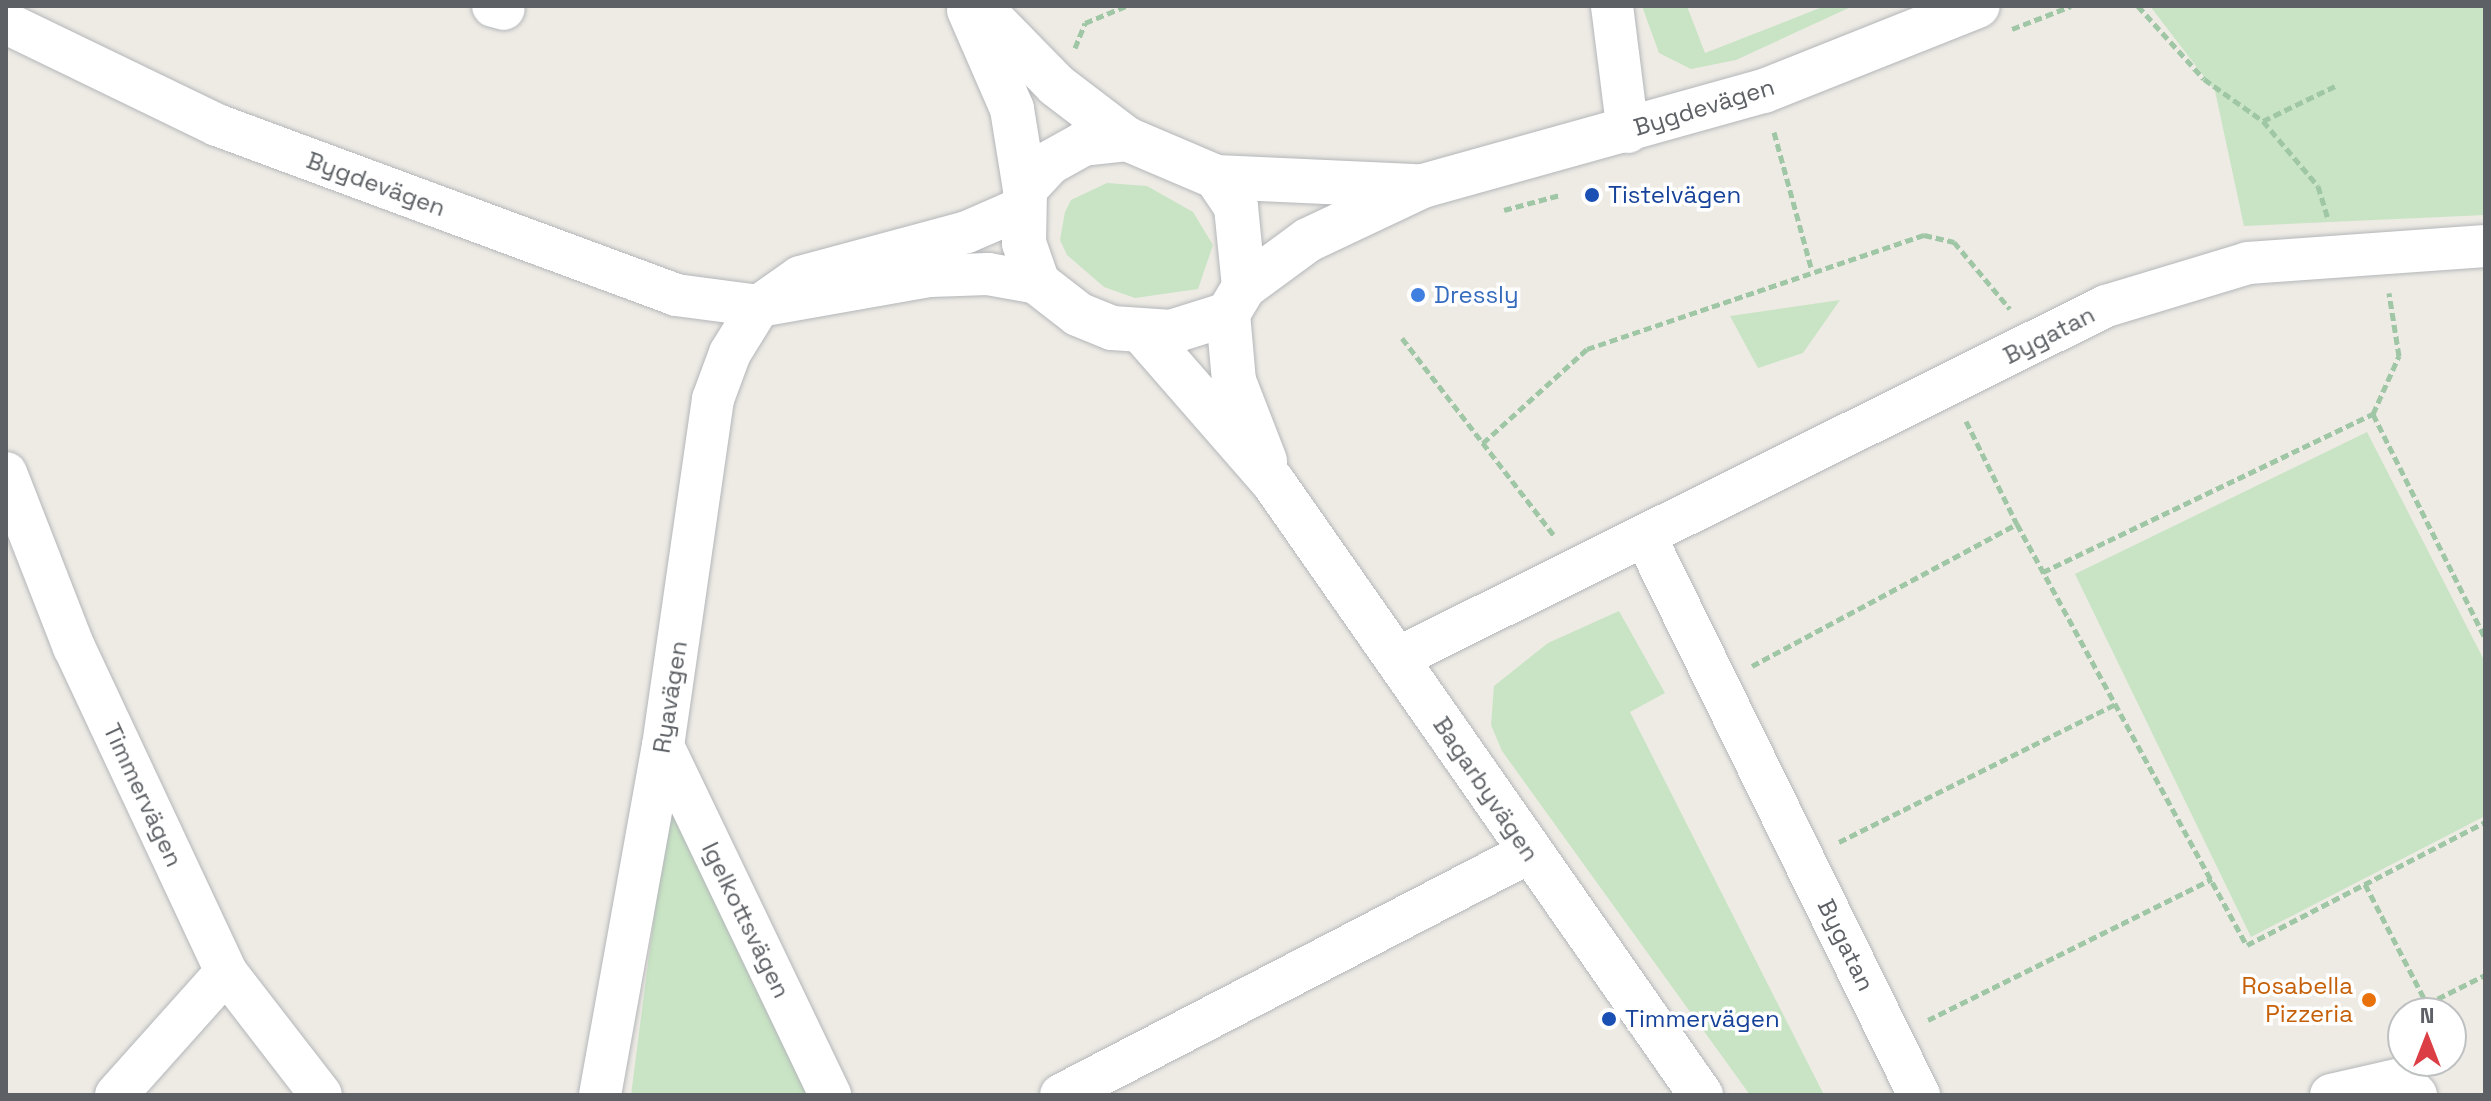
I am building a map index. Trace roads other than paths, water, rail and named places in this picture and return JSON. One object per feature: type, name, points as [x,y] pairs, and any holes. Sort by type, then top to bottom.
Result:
[{"type":"street","points":[[967,6],[1012,109],[1023,199],[1038,283],[1078,314],[1143,333],[1236,301],[1236,207],[1216,177],[1127,139],[1056,85],[979,6]]},
{"type":"street","points":[[1612,6],[1628,132]]},
{"type":"street","name":"Bygdevägen","points":[[1236,301],[1308,240],[1423,186],[1628,132],[1764,91],[1978,6]]},
{"type":"street","name":"Bygdevägen","points":[[6,23],[232,131],[676,295],[759,306],[930,276],[988,274],[1038,283]]},
{"type":"street","points":[[759,306],[800,277],[967,232],[1023,199],[1049,163],[1083,144],[1127,139]]},
{"type":"street","name":"Bygdevägen","points":[[1216,177],[1423,186]]},
{"type":"street","name":"Bygatan","points":[[1398,658],[2106,306],[2248,263],[2485,246]]},
{"type":"street","name":"Bagarbyvägen","points":[[1236,301],[1234,381],[1273,482]]},
{"type":"street","name":"Ryavägen","points":[[600,1095],[663,746],[713,399],[759,306]]},
{"type":"street","name":"Bagarbyvägen","points":[[1143,333],[1273,482],[1398,658],[1528,853],[1701,1095]]},
{"type":"street","name":"Timmervägen","points":[[6,473],[74,647],[226,972],[321,1095]]},
{"type":"street","name":"Bygatan","points":[[1645,536],[1919,1095]]},
{"type":"street","name":"Igelkottsvägen","points":[[663,746],[830,1095]]},
{"type":"street","points":[[1061,1095],[1528,853]]},
{"type":"street","points":[[116,1095],[226,972]]},
{"type":"street","points":[[2331,1095],[2401,1079],[2416,1095]]},
{"type":"place","name":"Tistelvägen","points":[[1592,195]]},
{"type":"place","name":"Dressly","points":[[1418,295]]},
{"type":"place","name":"Rosabella Pizzeria","points":[[2369,1000]]},
{"type":"place","name":"Timmervägen","points":[[1609,1019]]}]
